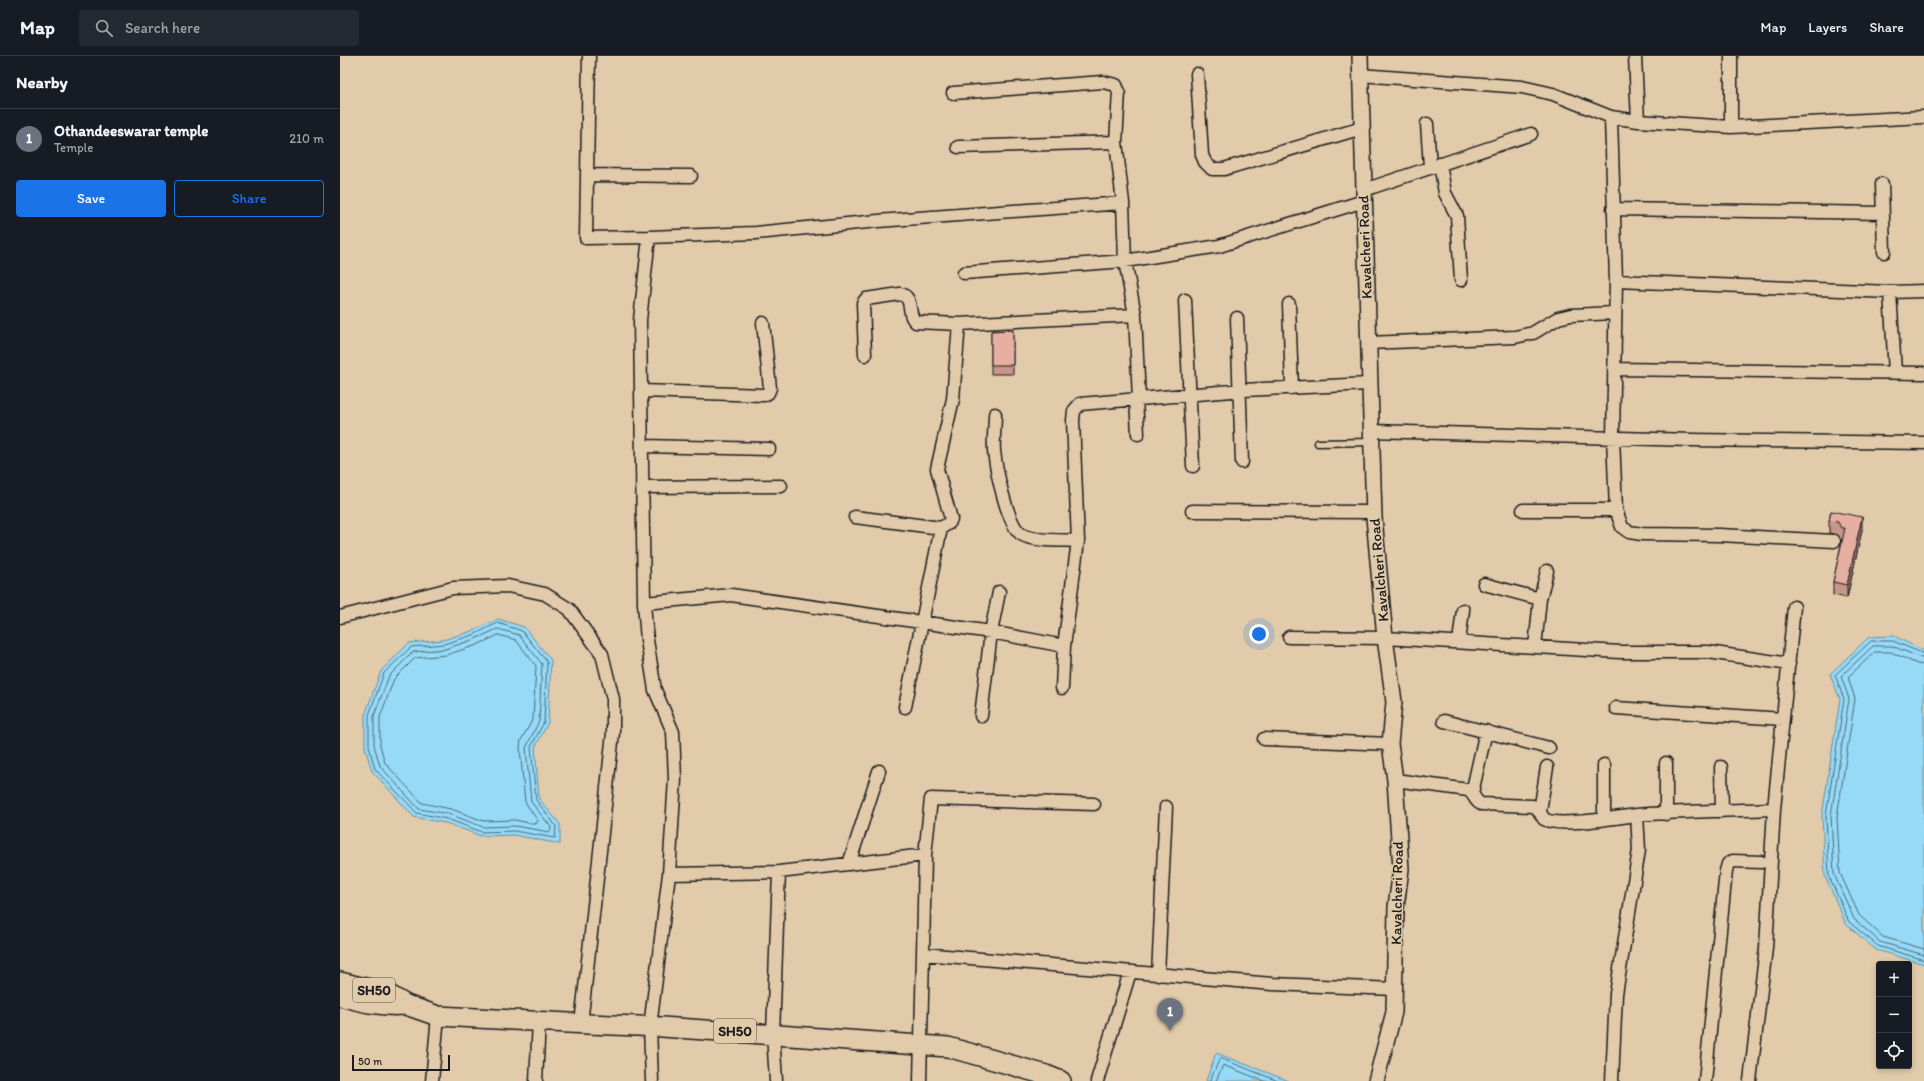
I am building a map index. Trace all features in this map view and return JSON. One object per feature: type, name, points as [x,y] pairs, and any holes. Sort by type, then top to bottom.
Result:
[{"type":"main road","name":"SH50","points":[[340,982],[386,993],[406,1005],[438,1016],[539,1020],[581,1024],[773,1034],[948,1047],[1051,1079]]},
{"type":"main road","name":"SH50","points":[[340,996],[374,1005],[406,1005]]},
{"type":"street","points":[[589,56],[586,238],[756,233],[878,221],[1123,203]]},
{"type":"street","name":"Kavalcheri Road","points":[[1360,56],[1374,512],[1386,638],[1394,702],[1390,744],[1395,780],[1401,869],[1396,907],[1394,1012],[1376,1081]]},
{"type":"street","points":[[1635,56],[1638,121]]},
{"type":"street","points":[[1730,56],[1731,127]]},
{"type":"street","points":[[1197,74],[1202,155],[1205,162],[1212,169],[1224,169],[1362,128]]},
{"type":"street","points":[[1360,75],[1522,87],[1553,94],[1611,117],[1638,121],[1731,127],[1924,117]]},
{"type":"street","points":[[953,93],[1103,82],[1116,85],[1119,92],[1116,142],[1123,203],[1125,261],[1135,315],[1138,434]]},
{"type":"street","points":[[1611,117],[1612,209],[1616,281],[1613,437],[1616,510],[1622,527],[1629,532],[1642,534],[1742,536],[1834,541]]},
{"type":"street","points":[[1427,124],[1435,166],[1445,193],[1457,216],[1461,280]]},
{"type":"street","points":[[964,273],[1125,261],[1219,246],[1364,195],[1435,166],[1531,134]]},
{"type":"street","points":[[958,147],[1116,142]]},
{"type":"street","points":[[587,175],[691,176]]},
{"type":"street","points":[[1882,184],[1884,252]]},
{"type":"street","points":[[1612,209],[1883,213]]},
{"type":"street","points":[[649,237],[640,320],[643,446],[644,603],[647,640],[655,690],[673,732],[675,779],[669,874],[650,1027],[652,1081]]},
{"type":"street","points":[[1616,281],[1890,292],[1924,291]]},
{"type":"street","points":[[1890,292],[1895,372]]},
{"type":"street","points":[[865,355],[863,304],[866,299],[900,294],[905,295],[908,298],[912,319],[916,322],[959,324],[1135,315]]},
{"type":"street","points":[[1185,300],[1193,466]]},
{"type":"street","points":[[1289,304],[1292,388]]},
{"type":"street","points":[[1368,343],[1515,337],[1532,333],[1558,318],[1571,315],[1615,314]]},
{"type":"street","points":[[1237,318],[1242,462]]},
{"type":"street","points":[[642,391],[768,393],[770,388],[763,323]]},
{"type":"street","points":[[855,517],[941,528],[949,523],[951,519],[937,469],[953,399],[959,324]]},
{"type":"street","points":[[1614,369],[1924,373]]},
{"type":"street","points":[[1062,688],[1064,646],[1078,541],[1073,420],[1074,411],[1080,404],[1190,396],[1239,390],[1370,384]]},
{"type":"street","points":[[995,414],[994,450],[999,480],[1007,508],[1016,528],[1021,535],[1029,538],[1078,541]]},
{"type":"street","points":[[1371,436],[1613,437],[1692,440],[1924,443]]},
{"type":"street","points":[[643,446],[769,449]]},
{"type":"street","points":[[643,487],[781,486]]},
{"type":"street","points":[[1523,510],[1616,510]]},
{"type":"street","points":[[1192,511],[1374,512]]},
{"type":"street","points":[[905,707],[941,528]]},
{"type":"street","points":[[1535,647],[1540,599],[1547,571]]},
{"type":"street","points":[[1484,584],[1540,599]]},
{"type":"street","points":[[340,616],[452,588],[508,586],[545,594],[569,609],[602,654],[613,699],[613,733],[581,1024]]},
{"type":"street","points":[[981,716],[991,632],[999,592]]},
{"type":"street","points":[[644,603],[731,595],[991,632],[1064,646]]},
{"type":"street","points":[[1750,1081],[1766,948],[1774,809],[1794,607]]},
{"type":"street","points":[[1460,642],[1462,610]]},
{"type":"street","points":[[1289,637],[1386,638],[1620,652],[1708,652],[1789,664]]},
{"type":"street","points":[[1616,708],[1783,719]]},
{"type":"street","points":[[1444,721],[1549,748]]},
{"type":"street","points":[[1486,731],[1472,792],[1475,800],[1481,804],[1533,806],[1540,811],[1544,819],[1548,822],[1589,822],[1637,815],[1774,809]]},
{"type":"street","points":[[1264,739],[1390,744]]},
{"type":"street","points":[[1666,763],[1666,814]]},
{"type":"street","points":[[1604,765],[1604,820]]},
{"type":"street","points":[[1540,811],[1547,767]]},
{"type":"street","points":[[1721,767],[1722,811]]},
{"type":"street","points":[[849,864],[879,771]]},
{"type":"street","points":[[1395,780],[1472,792]]},
{"type":"street","points":[[920,1081],[925,855],[931,799],[1094,804]]},
{"type":"street","points":[[1158,975],[1166,807]]},
{"type":"street","points":[[1612,1081],[1616,994],[1640,850],[1637,815]]},
{"type":"street","points":[[669,874],[779,872],[925,855]]},
{"type":"street","points":[[1705,1081],[1726,871],[1728,864],[1733,861],[1761,862]]},
{"type":"street","points":[[776,1081],[773,1034],[779,872]]},
{"type":"street","points":[[923,954],[1272,984],[1395,989]]},
{"type":"street","points":[[1098,1081],[1130,972]]},
{"type":"street","points":[[432,1081],[438,1016]]},
{"type":"street","points":[[536,1081],[539,1020]]},
{"type":"lane","points":[[1318,443],[1371,436]]},
{"type":"water","points":[[498,619],[524,627],[551,660],[548,723],[535,747],[539,799],[560,824],[560,844],[514,835],[481,836],[446,823],[414,817],[372,771],[365,747],[365,715],[381,671],[409,643],[443,640],[472,631]]},
{"type":"water","points":[[1894,636],[1924,651],[1924,964],[1876,950],[1846,924],[1825,876],[1822,816],[1840,699],[1830,674],[1869,637]]},
{"type":"water","points":[[1216,1053],[1289,1081],[1206,1081]]},
{"type":"building","points":[[1013,330],[1013,365],[991,365],[991,331]]},
{"type":"building","points":[[1831,511],[1862,517],[1847,585],[1833,582],[1845,528],[1841,528],[1838,522],[1829,521]]},
{"type":"place","name":"Othandeeswarar temple","points":[[1170,1031]]}]
